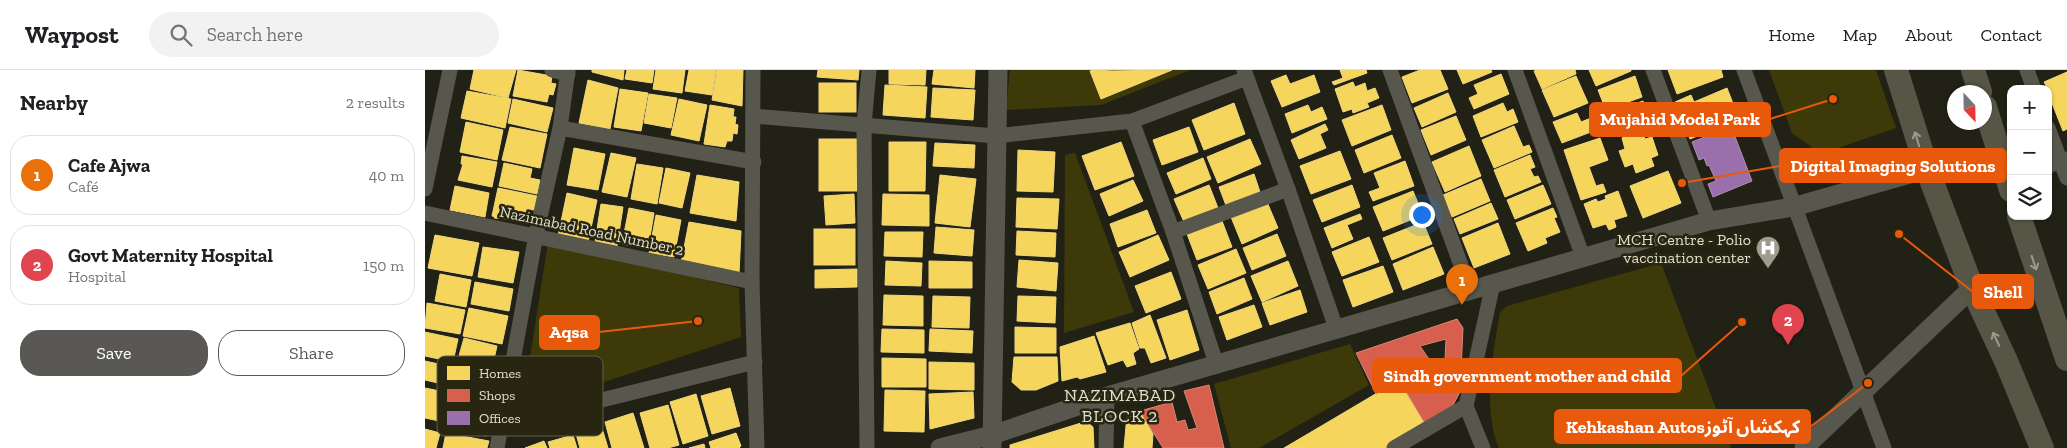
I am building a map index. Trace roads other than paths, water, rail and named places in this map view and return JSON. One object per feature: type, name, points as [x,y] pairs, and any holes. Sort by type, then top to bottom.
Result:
[{"type":"main road","points":[[1896,70],[1927,169],[1972,288],[2006,361],[2042,448]]},
{"type":"main road","points":[[1973,70],[1978,85]]},
{"type":"main road","points":[[1992,129],[2007,175]]},
{"type":"main road","points":[[2020,220],[2067,359]]},
{"type":"main road","points":[[2057,330],[2067,351]]},
{"type":"main road","points":[[2006,361],[2027,448]]},
{"type":"street","points":[[425,189],[450,70]]},
{"type":"street","points":[[514,356],[536,235],[560,128],[568,72],[551,70]]},
{"type":"street","points":[[753,70],[752,282],[757,448]]},
{"type":"street","points":[[867,448],[864,125],[869,70]]},
{"type":"street","points":[[992,442],[998,70]]},
{"type":"street","points":[[1390,70],[1470,290]]},
{"type":"street","points":[[1515,70],[1583,257]]},
{"type":"street","points":[[1653,70],[1709,222]]},
{"type":"street","points":[[1744,70],[1793,207],[1884,448]]},
{"type":"street","points":[[2027,70],[2033,85]]},
{"type":"street","points":[[753,116],[996,136],[1132,121],[1245,74],[1289,189],[1337,331]]},
{"type":"street","points":[[1132,121],[1173,232],[1217,366]]},
{"type":"street","points":[[560,128],[754,162]]},
{"type":"street","points":[[2049,130],[2059,162],[2067,178]]},
{"type":"street","points":[[940,448],[992,442],[1107,396],[1337,331],[1583,257],[1709,222],[1793,207],[1927,169]]},
{"type":"street","points":[[1173,232],[1289,189]]},
{"type":"street","name":"Nazimabad Road Number 2","points":[[425,213],[752,282]]},
{"type":"street","points":[[1483,448],[1467,406],[1493,284]]},
{"type":"street","points":[[1804,448],[1972,288]]},
{"type":"street","points":[[603,400],[755,362]]},
{"type":"street","points":[[1106,448],[1107,396]]},
{"type":"street","points":[[1394,448],[1467,406]]},
{"type":"place","name":"Mujahid Model Park","points":[[1833,99]]},
{"type":"place","name":"Digital Imaging Solutions","points":[[1682,183]]},
{"type":"place","name":"Shell","points":[[1899,234]]},
{"type":"place","name":"MCH Centre - Polio vaccination center","points":[[1768,269]]},
{"type":"place","name":"Cafe Ajwa","points":[[1462,305]]},
{"type":"place","name":"Aqsa","points":[[698,321]]},
{"type":"place","name":"Sindh government mother and child","points":[[1742,322]]},
{"type":"place","name":"Govt Maternity Hospital","points":[[1788,345]]},
{"type":"place","name":"Kehkashan Autosکہکشاں آٹوز","points":[[1868,383]]},
{"type":"district","name":"NAZIMABAD BLOCK 2","points":[[1120,405]]}]
